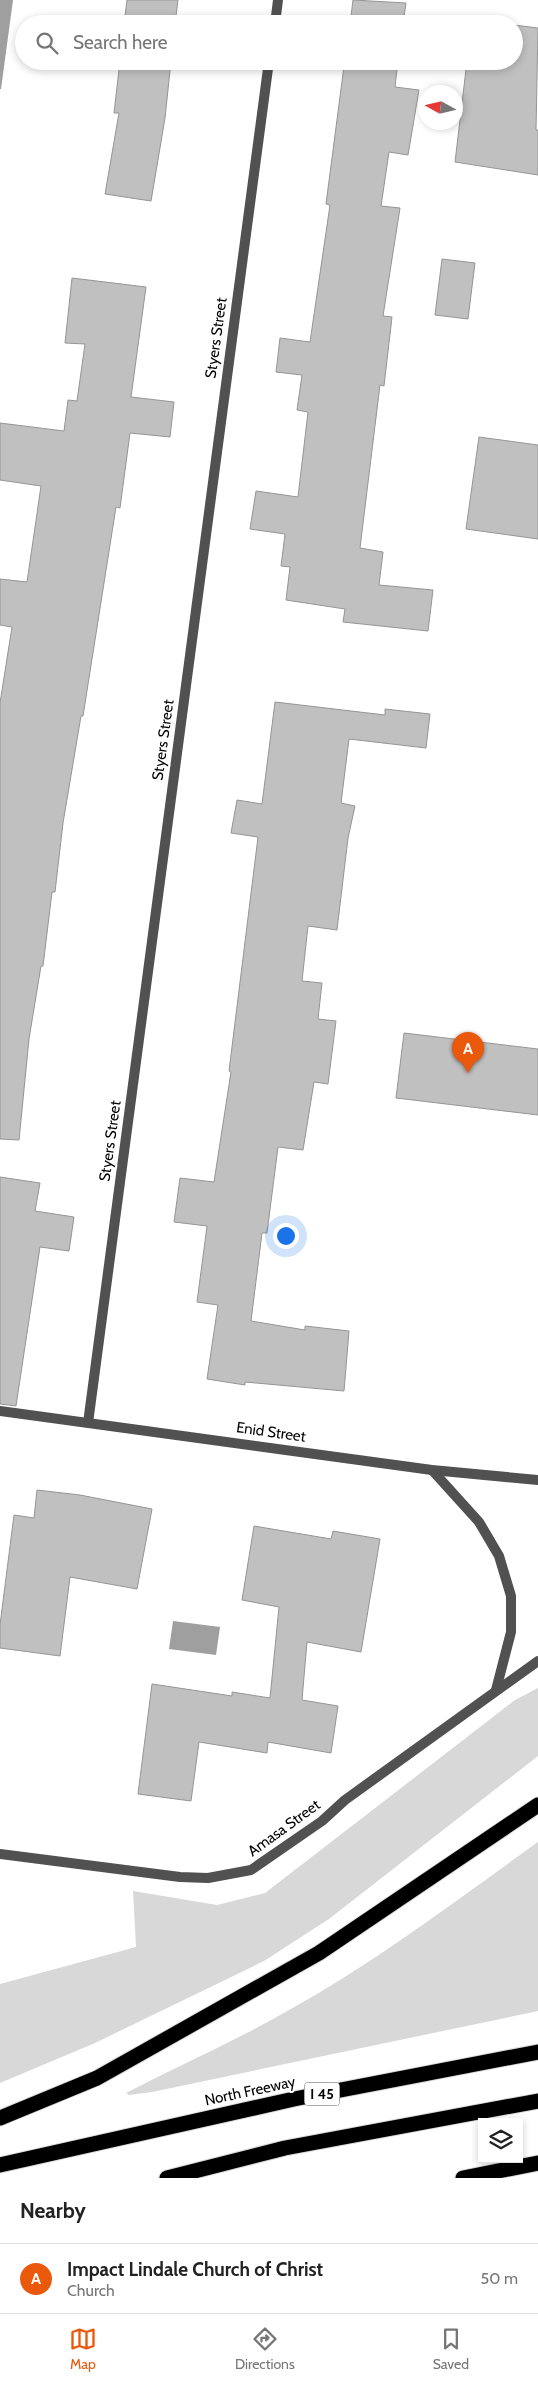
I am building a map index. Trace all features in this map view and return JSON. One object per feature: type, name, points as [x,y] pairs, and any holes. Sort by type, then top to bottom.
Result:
[{"type":"highway","points":[[0,2118],[97,2078],[319,1954],[538,1805]]},
{"type":"highway","name":"North Freeway","points":[[0,2165],[294,2099],[538,2052]]},
{"type":"highway","points":[[167,2178],[285,2148],[538,2101]]},
{"type":"highway","points":[[463,2178],[538,2163]]},
{"type":"street","points":[[276,15],[278,0]]},
{"type":"street","name":"Styers Street","points":[[88,1423],[269,70]]},
{"type":"street","name":"Enid Street","points":[[0,1410],[432,1470],[538,1480]]},
{"type":"street","points":[[432,1470],[479,1522],[499,1556],[511,1596],[511,1632],[496,1690]]},
{"type":"street","name":"Amasa Street","points":[[0,1854],[180,1877],[208,1878],[251,1870],[322,1821],[345,1800],[538,1661]]},
{"type":"shaded area","points":[[0,0],[13,0],[1,89],[0,89]]},
{"type":"shaded area","points":[[173,1621],[220,1627],[216,1655],[169,1649]]},
{"type":"shaded area","points":[[538,1688],[538,1756],[329,1919],[264,1961],[95,2043],[0,2083],[0,1984],[136,1947],[133,1891],[217,1905],[265,1893],[515,1700]]},
{"type":"shaded area","points":[[538,1842],[538,2011],[152,2092],[129,2095],[126,2093],[249,2032],[322,1991],[416,1929]]},
{"type":"building","points":[[127,0],[178,0],[176,15],[125,15]]},
{"type":"building","points":[[353,0],[406,3],[404,15],[351,15]]},
{"type":"building","points":[[523,26],[538,28],[536,130],[538,130],[538,175],[455,162],[459,130],[463,130],[463,95],[466,70],[523,70]]},
{"type":"building","points":[[119,70],[170,70],[165,118],[151,201],[105,194],[119,113],[114,113]]},
{"type":"building","points":[[343,70],[397,70],[395,87],[418,90],[418,96],[408,155],[389,152],[381,206],[400,208],[383,316],[392,317],[384,386],[380,385],[360,548],[383,552],[379,585],[433,590],[428,631],[343,622],[345,609],[286,600],[290,567],[281,566],[285,534],[250,529],[256,491],[298,497],[308,412],[297,410],[302,375],[276,372],[280,338],[310,342],[330,205],[326,204]]},
{"type":"building","points":[[442,259],[475,263],[468,319],[435,315]]},
{"type":"building","points":[[72,278],[146,287],[131,397],[174,402],[170,437],[130,433],[120,508],[116,507],[83,716],[81,716],[63,823],[55,892],[52,892],[43,966],[41,966],[29,1039],[19,1140],[0,1139],[0,703],[12,627],[0,625],[0,579],[27,582],[41,486],[0,480],[0,423],[64,431],[68,400],[77,401],[85,344],[65,343]]},
{"type":"building","points":[[479,437],[538,445],[538,539],[466,529]]},
{"type":"building","points":[[275,702],[385,715],[385,709],[430,714],[426,748],[349,739],[341,803],[355,806],[348,838],[337,930],[308,926],[302,981],[322,983],[318,1019],[336,1021],[328,1084],[314,1082],[303,1150],[278,1147],[267,1233],[262,1233],[251,1321],[305,1330],[305,1326],[349,1331],[344,1391],[245,1382],[245,1385],[207,1379],[218,1305],[197,1302],[207,1226],[174,1222],[180,1178],[214,1182],[231,1072],[229,1071],[258,837],[231,833],[237,800],[262,804]]},
{"type":"building","points":[[404,1033],[538,1049],[538,1115],[396,1098]]},
{"type":"building","points":[[0,1177],[40,1183],[35,1211],[74,1217],[69,1251],[40,1247],[16,1406],[0,1404]]},
{"type":"building","points":[[37,1490],[80,1495],[152,1509],[137,1589],[70,1577],[60,1656],[0,1648],[0,1625],[14,1515],[34,1518]]},
{"type":"building","points":[[254,1526],[331,1539],[333,1531],[380,1539],[361,1652],[307,1642],[302,1700],[338,1706],[331,1753],[268,1742],[267,1753],[199,1742],[191,1801],[138,1794],[152,1684],[232,1696],[232,1692],[270,1698],[279,1607],[242,1600]]},
{"type":"place","name":"Impact Lindale Church of Christ","points":[[468,1073]]}]
